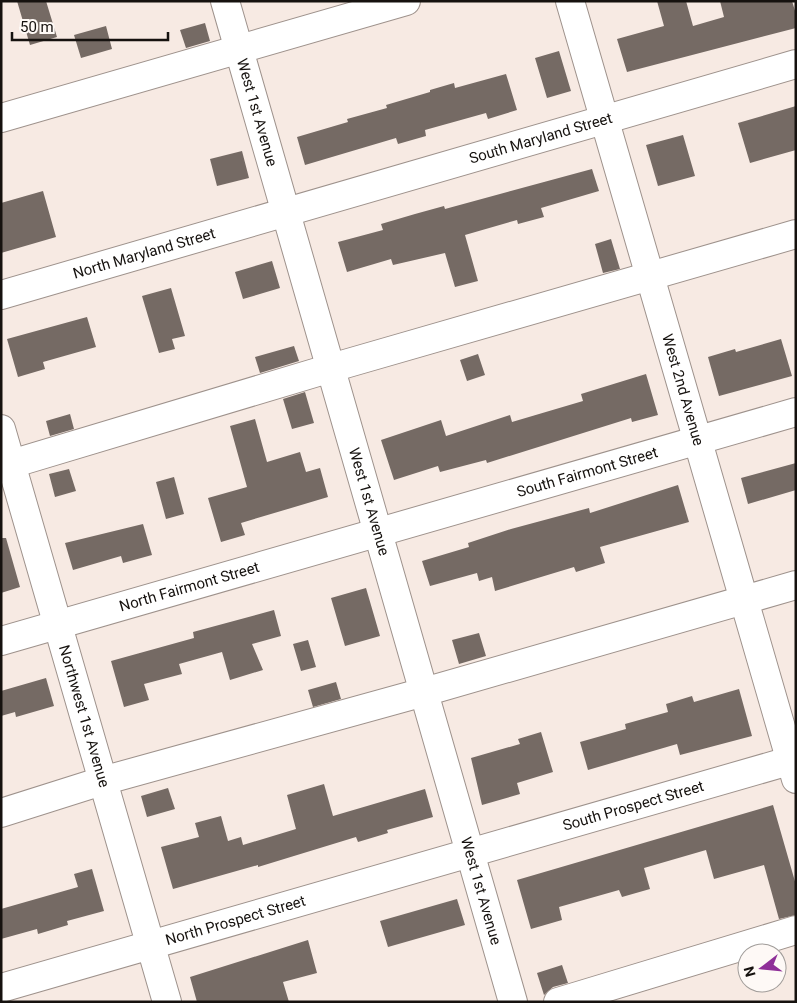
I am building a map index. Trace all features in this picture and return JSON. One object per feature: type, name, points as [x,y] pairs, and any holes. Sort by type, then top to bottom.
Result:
[{"type":"street","name":"West 1st Avenue","points":[[225,1],[513,1002]]},
{"type":"street","points":[[1,118],[406,1]]},
{"type":"street","name":"West 2nd Avenue","points":[[570,1],[794,766]]},
{"type":"street","name":"South Maryland Street","points":[[286,212],[796,64]]},
{"type":"street","name":"North Maryland Street","points":[[1,295],[286,212]]},
{"type":"street","points":[[6,466],[331,368],[796,234]]},
{"type":"street","name":"South Fairmont Street","points":[[378,533],[796,412]]},
{"type":"street","name":"Northwest 1st Avenue","points":[[1,429],[6,466],[57,625],[167,1002]]},
{"type":"street","name":"North Fairmont Street","points":[[1,641],[378,533]]},
{"type":"street","points":[[1,813],[102,781],[424,692],[796,585]]},
{"type":"street","name":"South Prospect Street","points":[[470,852],[794,766]]},
{"type":"street","name":"North Prospect Street","points":[[1,988],[470,852]]},
{"type":"street","points":[[558,1002],[796,930]]},
{"type":"building","points":[[17,1],[46,1],[57,37],[30,45]]},
{"type":"building","points":[[657,1],[686,1],[693,26],[724,17],[720,1],[792,1],[796,14],[796,28],[627,72],[617,39],[664,26]]},
{"type":"building","points":[[205,23],[210,41],[186,48],[180,30]]},
{"type":"building","points":[[106,26],[112,49],[81,58],[74,35]]},
{"type":"building","points":[[559,51],[571,91],[547,98],[535,58]]},
{"type":"building","points":[[506,74],[517,110],[488,119],[486,113],[425,130],[426,136],[398,144],[396,138],[305,165],[297,137],[348,122],[347,119],[387,108],[386,105],[430,92],[430,90],[454,83],[455,88]]},
{"type":"building","points":[[796,106],[796,150],[750,163],[738,123]]},
{"type":"building","points":[[683,135],[695,176],[658,186],[646,145]]},
{"type":"building","points":[[242,151],[249,178],[217,186],[210,159]]},
{"type":"building","points":[[592,169],[599,191],[541,208],[544,217],[518,224],[517,220],[465,235],[478,281],[455,287],[445,253],[393,265],[391,259],[347,272],[338,242],[383,230],[381,224],[415,214],[444,206],[445,209]]},
{"type":"building","points":[[43,191],[56,237],[1,253],[1,203]]},
{"type":"building","points":[[611,239],[620,269],[603,273],[595,244]]},
{"type":"building","points":[[272,261],[280,288],[243,299],[235,272]]},
{"type":"building","points":[[171,288],[185,336],[172,339],[175,349],[159,353],[142,296]]},
{"type":"building","points":[[87,317],[96,347],[43,362],[45,369],[18,377],[7,339]]},
{"type":"building","points":[[781,339],[792,376],[719,396],[708,357],[735,349],[736,352]]},
{"type":"building","points":[[294,346],[299,361],[260,373],[255,357]]},
{"type":"building","points":[[478,354],[485,375],[467,381],[460,360]]},
{"type":"building","points":[[646,374],[658,415],[632,422],[631,418],[487,463],[486,460],[440,472],[438,466],[394,480],[381,440],[441,420],[446,436],[510,415],[512,422],[583,401],[581,394]]},
{"type":"building","points":[[305,392],[314,423],[292,429],[283,399]]},
{"type":"building","points":[[70,414],[74,429],[50,436],[46,421]]},
{"type":"building","points":[[255,419],[267,462],[300,452],[306,472],[320,468],[328,497],[241,523],[245,535],[221,542],[208,498],[247,487],[230,426]]},
{"type":"building","points":[[796,463],[796,490],[748,504],[741,478]]},
{"type":"building","points":[[69,469],[76,491],[55,497],[49,474]]},
{"type":"building","points":[[174,477],[184,514],[166,519],[156,482]]},
{"type":"building","points":[[678,485],[689,522],[600,547],[605,563],[576,572],[574,567],[495,591],[492,577],[479,581],[477,573],[430,586],[422,561],[469,547],[468,543],[511,529],[589,508],[590,513]]},
{"type":"building","points":[[143,524],[152,555],[123,563],[121,556],[73,570],[65,543]]},
{"type":"building","points":[[1,538],[6,538],[20,587],[1,593]]},
{"type":"building","points":[[366,588],[380,636],[345,646],[331,598]]},
{"type":"building","points":[[274,610],[281,636],[252,644],[263,670],[230,680],[222,652],[179,664],[182,674],[144,684],[149,700],[124,707],[111,661],[194,638],[193,632]]},
{"type":"building","points":[[479,633],[486,656],[459,664],[452,640]]},
{"type":"building","points":[[308,640],[316,667],[301,671],[293,644]]},
{"type":"building","points":[[46,678],[54,706],[16,717],[15,712],[1,716],[1,691]]},
{"type":"building","points":[[336,682],[341,699],[313,707],[308,690]]},
{"type":"building","points":[[739,689],[752,736],[680,755],[677,744],[588,770],[580,742],[626,729],[625,724],[668,712],[666,704],[692,696],[694,702]]},
{"type":"building","points":[[541,732],[553,772],[517,783],[520,794],[482,805],[471,758],[520,744],[518,739]]},
{"type":"building","points":[[324,784],[333,816],[425,789],[433,817],[387,830],[388,833],[358,842],[356,837],[258,867],[258,865],[173,889],[161,847],[199,837],[195,823],[221,816],[228,841],[241,837],[243,845],[296,829],[287,795]]},
{"type":"building","points":[[168,788],[175,809],[147,817],[141,796]]},
{"type":"building","points":[[773,805],[796,885],[796,915],[779,919],[764,865],[714,879],[706,850],[644,868],[650,889],[622,897],[619,890],[559,907],[562,920],[531,929],[517,880]]},
{"type":"building","points":[[92,869],[104,911],[67,921],[68,925],[38,934],[37,929],[1,939],[1,909],[78,887],[74,874]]},
{"type":"building","points":[[457,899],[465,925],[388,947],[380,921]]},
{"type":"building","points":[[308,940],[317,973],[283,982],[289,1002],[197,1002],[190,977]]},
{"type":"building","points":[[562,965],[568,983],[553,987],[544,995],[537,973]]}]
